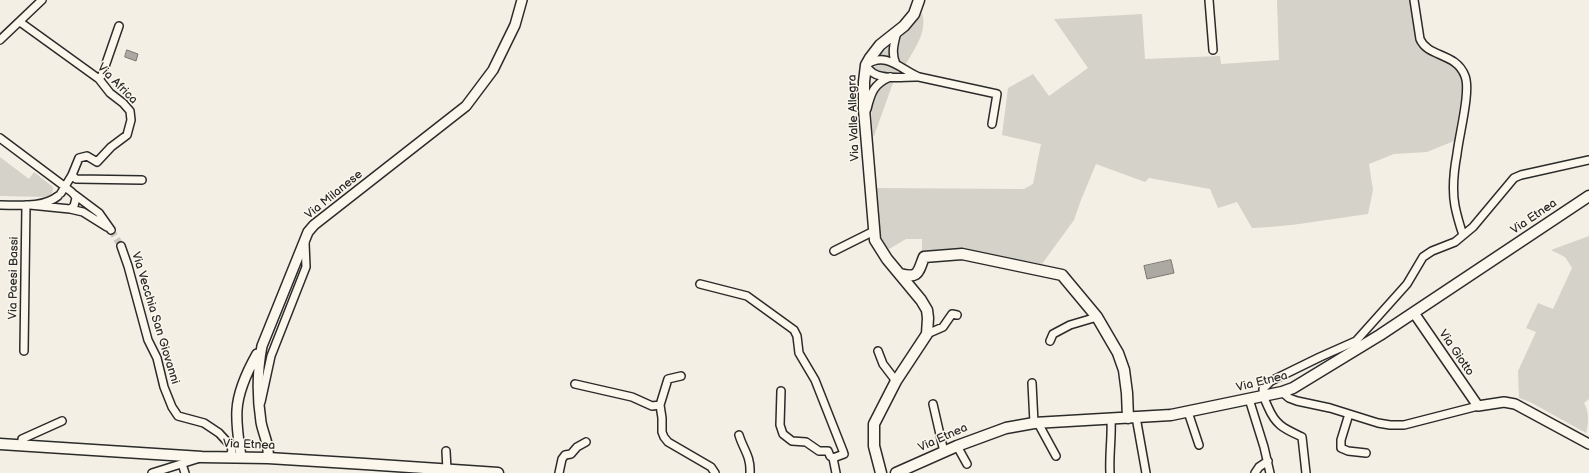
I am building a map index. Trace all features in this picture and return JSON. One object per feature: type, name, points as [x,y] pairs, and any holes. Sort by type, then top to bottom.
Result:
[{"type":"main road","name":"Via Valle Allegra","points":[[919,0],[914,14],[904,26],[880,45],[870,58],[866,65],[864,82],[865,115],[875,240],[878,248],[921,300]]},
{"type":"main road","name":"Via Etnea","points":[[896,473],[920,468],[944,452],[1006,428],[1036,423],[1172,415],[1282,392],[1293,388],[1414,313],[1589,196]]},
{"type":"main road","points":[[881,473],[874,446],[874,424],[896,381],[927,334],[927,310],[921,300],[918,281],[919,272],[924,257],[962,254],[1062,275],[1098,317],[1118,353],[1122,364],[1132,417]]},
{"type":"main road","points":[[900,274],[912,276],[919,272]]},
{"type":"main road","name":"Via Etnea","points":[[0,444],[202,457],[268,458],[407,470],[447,470],[498,473]]},
{"type":"street","points":[[0,40],[42,0]]},
{"type":"street","name":"Via Milanese","points":[[268,458],[268,444],[262,428],[258,373],[262,346],[308,232],[314,225],[466,106],[493,70],[515,25],[522,0]]},
{"type":"street","points":[[1209,0],[1213,50]]},
{"type":"street","points":[[1414,0],[1422,45],[1458,63],[1468,83],[1456,155],[1454,189],[1455,206],[1463,235]]},
{"type":"street","name":"Via Africa","points":[[20,22],[99,79],[110,93],[128,108],[131,114],[127,135],[111,147],[98,162],[87,156],[79,158],[72,175]]},
{"type":"street","points":[[99,79],[102,75],[119,26]]},
{"type":"street","points":[[896,65],[893,59],[893,48],[897,31]]},
{"type":"street","points":[[919,77],[884,59],[874,60],[866,65],[868,70],[875,75],[891,77],[919,77],[997,94],[992,124]]},
{"type":"street","points":[[865,115],[874,88],[891,77]]},
{"type":"street","points":[[0,138],[99,213],[111,230],[83,212],[62,207],[39,207],[28,205]]},
{"type":"street","points":[[1306,473],[1302,437],[1284,429],[1276,423],[1263,396],[1263,389],[1271,381],[1356,341],[1407,284],[1423,257],[1432,251],[1455,242],[1473,227],[1514,178],[1521,175],[1589,160]]},
{"type":"street","points":[[0,205],[28,205],[50,202],[60,195],[66,188],[72,175],[76,179],[142,180]]},
{"type":"street","points":[[60,195],[58,202],[62,207]]},
{"type":"street","points":[[70,209],[76,203],[75,195]]},
{"type":"street","name":"Via Paesi Bassi","points":[[24,351],[28,205]]},
{"type":"street","points":[[834,251],[874,231]]},
{"type":"street","points":[[260,410],[270,356],[306,267],[304,240]]},
{"type":"street","name":"Via Vecchia San Giovanni","points":[[121,246],[128,266],[148,340],[157,358],[164,386],[174,412],[183,418],[209,426],[235,443]]},
{"type":"street","points":[[700,284],[748,296],[794,330],[797,336],[799,353],[815,380],[844,454],[833,458]]},
{"type":"street","name":"Via Giotto","points":[[1414,313],[1478,406]]},
{"type":"street","points":[[927,334],[943,327],[952,314],[957,315]]},
{"type":"street","points":[[1050,341],[1053,334],[1070,325],[1098,317]]},
{"type":"street","points":[[229,457],[235,443],[239,398],[252,363],[262,346]]},
{"type":"street","points":[[878,350],[883,364],[896,381]]},
{"type":"street","points":[[681,376],[668,379],[660,405],[662,432],[668,442],[711,467],[715,473]]},
{"type":"street","points":[[1032,383],[1036,423],[1056,456]]},
{"type":"street","points":[[575,384],[632,397],[652,406],[660,405]]},
{"type":"street","points":[[781,391],[780,425],[783,434],[792,441],[806,442],[819,451],[828,450],[830,456],[833,458],[836,473]]},
{"type":"street","points":[[1282,392],[1297,401],[1330,408],[1378,423],[1399,426],[1478,406],[1504,402],[1515,404],[1589,444]]},
{"type":"street","points":[[1249,399],[1268,461],[1270,473]]},
{"type":"street","points":[[933,404],[944,452]]},
{"type":"street","points":[[1188,412],[1199,445]]},
{"type":"street","points":[[1349,414],[1341,440],[1341,448],[1348,451],[1366,453]]},
{"type":"street","points":[[1132,417],[1146,473]]},
{"type":"street","points":[[1110,473],[1109,458],[1112,439],[1111,419]]},
{"type":"street","points":[[22,445],[22,438],[62,421]]},
{"type":"street","points":[[739,435],[751,466],[750,473]]},
{"type":"street","points":[[559,473],[562,459],[586,442]]},
{"type":"street","points":[[235,443],[241,457]]},
{"type":"street","points":[[957,446],[967,464]]},
{"type":"street","points":[[446,451],[447,470]]},
{"type":"street","points":[[152,473],[202,457]]},
{"type":"street","points":[[1255,473],[1259,467],[1268,461]]},
{"type":"street","points":[[182,464],[184,473]]},
{"type":"shaded area","points":[[1277,0],[1411,0],[1416,41],[1419,48],[1424,52],[1454,66],[1462,78],[1463,88],[1454,141],[1427,152],[1394,154],[1369,164],[1373,190],[1368,214],[1252,228],[1237,202],[1218,208],[1210,189],[1149,178],[1145,182],[1096,164],[1074,220],[1042,264],[965,250],[922,251],[922,239],[906,239],[889,249],[881,237],[878,220],[877,188],[1024,189],[1033,184],[1041,144],[1002,135],[1008,88],[1033,74],[1049,96],[1088,68],[1054,19],[1142,14],[1145,59],[1220,56],[1221,64],[1279,60]]},
{"type":"shaded area","points":[[922,13],[922,34],[905,66],[898,60],[897,54],[901,37],[914,24]]},
{"type":"shaded area","points":[[891,44],[890,57],[878,57]]},
{"type":"shaded area","points":[[127,50],[138,54],[136,61],[125,57]]},
{"type":"shaded area","points":[[886,63],[898,70],[897,73],[881,73],[872,70],[873,67]]},
{"type":"shaded area","points":[[894,80],[873,136],[872,104],[874,98],[876,93],[882,87]]},
{"type":"shaded area","points":[[0,157],[29,179],[34,172],[53,187],[51,195],[47,197],[0,196]]},
{"type":"shaded area","points":[[1589,236],[1589,399],[1584,403],[1588,418],[1586,433],[1530,402],[1519,398],[1518,371],[1536,332],[1526,328],[1538,303],[1553,309],[1572,268],[1565,257],[1551,250]]},
{"type":"shaded area","points":[[1171,260],[1174,273],[1147,279],[1144,266]]},
{"type":"tunnel","points":[[111,230],[121,246]]}]
